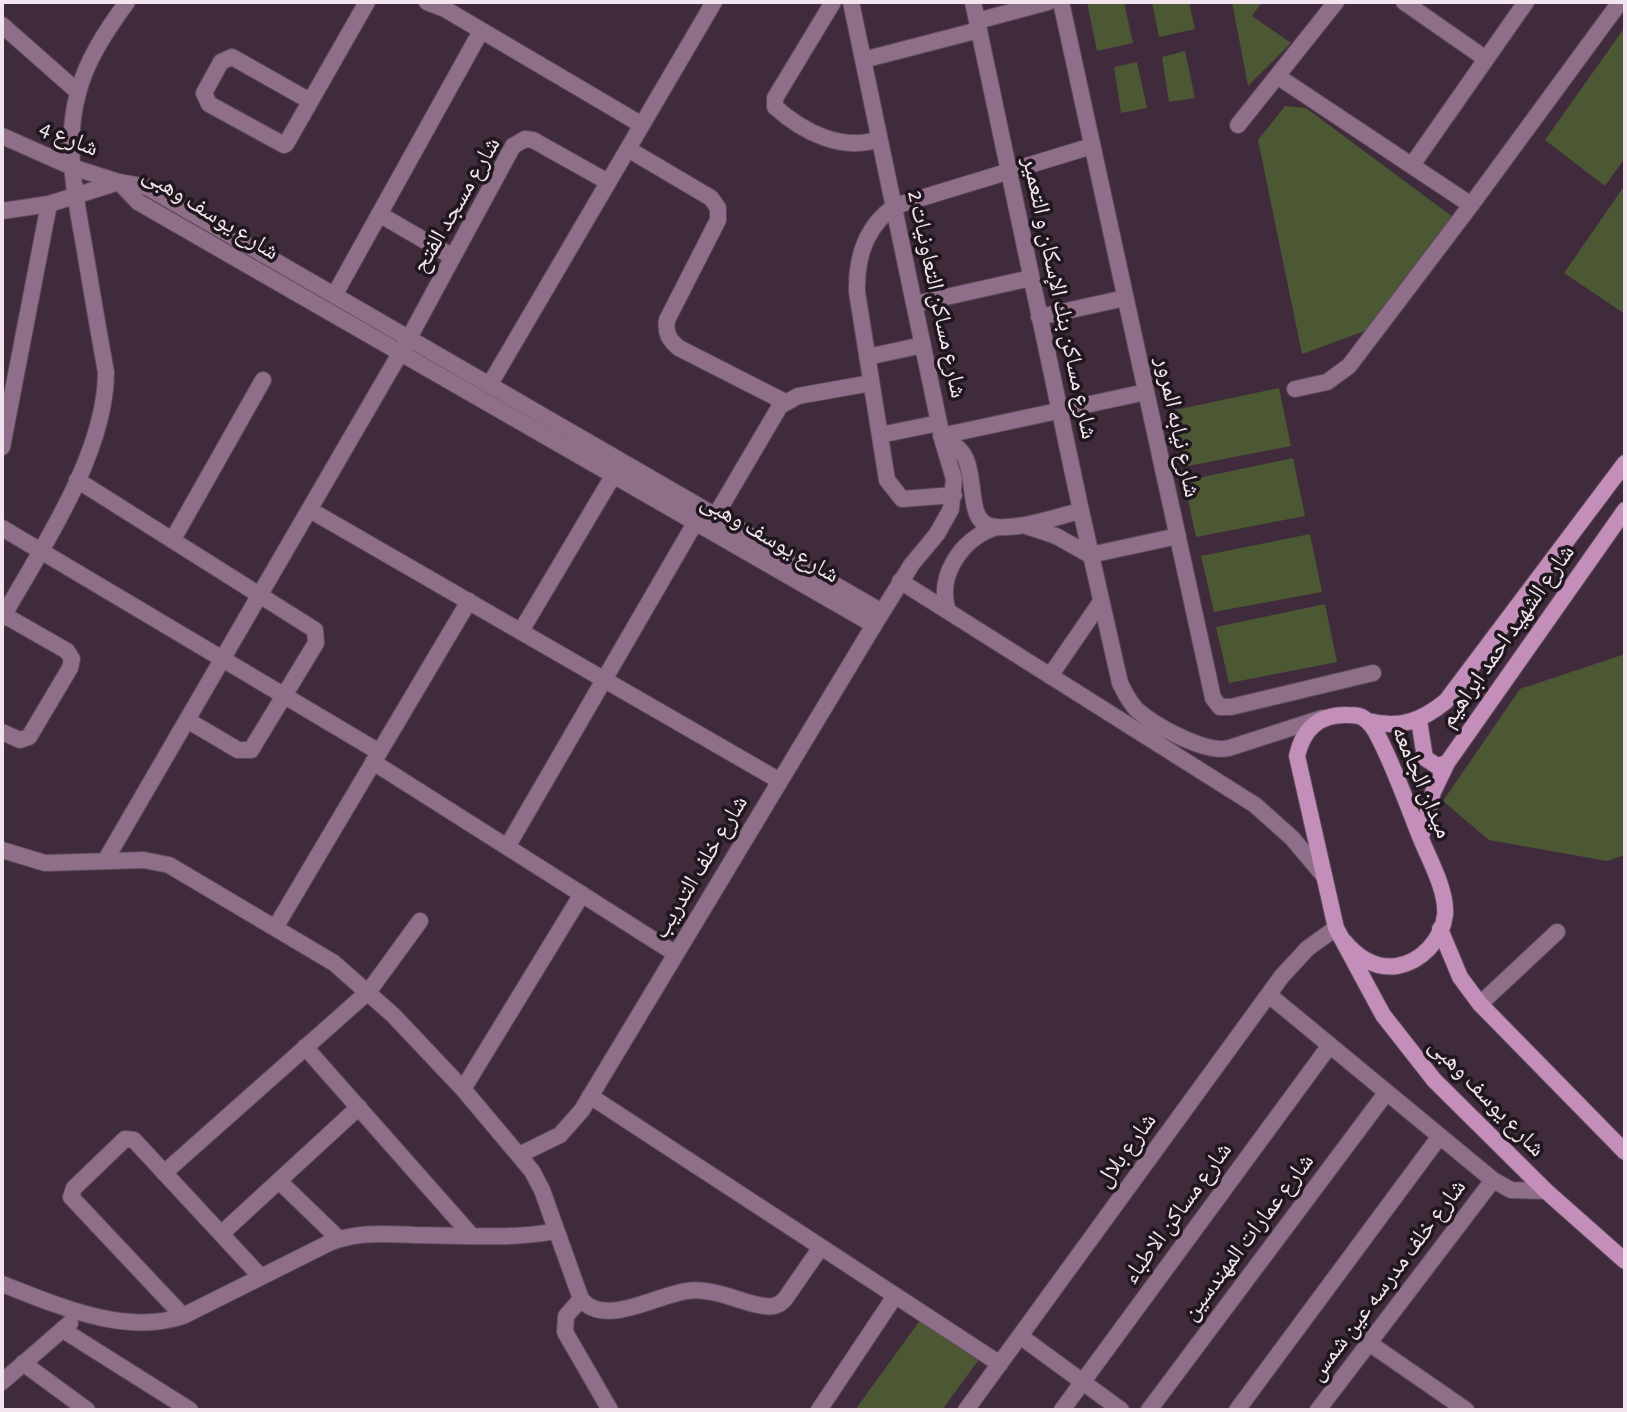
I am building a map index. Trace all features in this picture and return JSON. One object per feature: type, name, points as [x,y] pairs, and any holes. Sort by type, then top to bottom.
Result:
[{"type":"main road","name":"شارع الشهيد احمد ابراهيم","points":[[1368,721],[1394,725],[1419,720],[1440,706],[1457,689],[1619,485],[1625,463]]},
{"type":"main road","name":"شارع الشهيد احمد ابراهيم","points":[[1421,839],[1433,792],[1447,763],[1625,510]]},
{"type":"main road","name":"ميدان الجامعه","points":[[1322,718],[1352,715],[1368,721],[1389,757],[1444,903],[1445,914],[1440,929]]},
{"type":"main road","points":[[1322,718],[1305,734],[1297,756],[1340,935],[1364,960],[1389,967],[1415,960],[1426,952],[1440,929]]},
{"type":"main road","points":[[1419,720],[1425,758],[1437,766],[1447,763]]},
{"type":"main road","points":[[1440,929],[1460,977],[1480,1004],[1625,1152]]},
{"type":"main road","name":"شارع يوسف وهبى","points":[[1340,935],[1368,991],[1407,1049],[1546,1191],[1625,1261]]},
{"type":"street","points":[[2,732],[20,740],[29,737],[70,668],[72,659],[67,651],[3,616],[77,480],[106,395],[106,372],[75,195],[72,129],[78,92],[101,38],[127,2]]},
{"type":"street","points":[[310,101],[232,57],[221,62],[204,93],[209,104],[284,145],[310,101],[367,2]]},
{"type":"street","points":[[490,384],[714,2]]},
{"type":"street","points":[[833,2],[774,105],[777,110],[838,143],[859,144],[879,139]]},
{"type":"street","name":"شارع مساكن التعاونيات 2","points":[[851,2],[941,434],[954,479],[954,495]]},
{"type":"street","name":"شارع مساكن بنك الإسكان و التعمير","points":[[973,2],[1100,603]]},
{"type":"street","points":[[863,60],[1048,2]]},
{"type":"street","name":"شارع نيابه المرور","points":[[1061,2],[1213,698],[1220,707],[1231,707],[1373,673]]},
{"type":"street","points":[[1238,125],[1336,2]]},
{"type":"street","points":[[1404,2],[1486,59]]},
{"type":"street","points":[[1412,165],[1526,2]]},
{"type":"street","points":[[1295,389],[1327,382],[1349,366],[1620,2]]},
{"type":"street","points":[[432,3],[642,125]]},
{"type":"street","points":[[2,25],[78,92]]},
{"type":"street","points":[[335,294],[481,31]]},
{"type":"street","points":[[1277,76],[1471,205]]},
{"type":"street","name":"شارع 4","points":[[2,136],[72,167],[119,182]]},
{"type":"street","name":"شارع مسجد الفتح","points":[[105,861],[409,338],[513,146],[518,141],[533,140],[608,182]]},
{"type":"street","points":[[1092,146],[895,206],[870,232],[858,271],[857,292],[887,480],[902,499],[954,495],[945,523],[900,581],[1255,805],[1309,856],[1324,876]]},
{"type":"street","points":[[628,149],[711,198],[718,208],[718,220],[667,320],[667,334],[671,341],[785,402]]},
{"type":"street","points":[[2,211],[49,204],[119,182]]},
{"type":"street","name":"شارع يوسف وهبى","points":[[119,182],[147,187],[490,384],[706,523]]},
{"type":"street","name":"شارع يوسف وهبى","points":[[119,182],[138,202],[613,476],[706,523],[878,618]]},
{"type":"street","points":[[2,447],[49,204]]},
{"type":"street","points":[[379,214],[453,257]]},
{"type":"street","points":[[915,304],[1031,278]]},
{"type":"street","points":[[1039,317],[1125,298]]},
{"type":"street","points":[[867,357],[923,345]]},
{"type":"street","points":[[173,539],[263,380]]},
{"type":"street","points":[[507,847],[604,679],[776,412],[785,402],[798,396],[871,383]]},
{"type":"street","points":[[880,435],[941,434],[1146,392]]},
{"type":"street","points":[[941,434],[964,454],[977,515],[994,528]]},
{"type":"street","points":[[521,631],[613,476]]},
{"type":"street","points":[[77,480],[312,626],[317,634],[316,643],[254,747],[247,751],[238,750],[187,720]]},
{"type":"street","points":[[310,510],[780,781]]},
{"type":"street","points":[[948,611],[944,595],[948,574],[967,543],[994,528],[1023,525],[1081,511]]},
{"type":"street","points":[[1023,525],[1056,536],[1090,555],[1178,536]]},
{"type":"street","points":[[2,528],[284,695],[507,847],[676,954]]},
{"type":"street","name":"شارع خلف التدريب","points":[[519,1155],[560,1135],[577,1117],[900,581]]},
{"type":"street","points":[[275,928],[469,601]]},
{"type":"street","points":[[1050,676],[1100,603]]},
{"type":"street","points":[[1100,603],[1120,683],[1129,700],[1149,719],[1203,747],[1216,750],[1229,748],[1322,718]]},
{"type":"street","points":[[1206,773],[1216,750]]},
{"type":"street","points":[[2,850],[63,864],[144,860],[169,865],[334,963],[369,991],[463,1089],[519,1155],[539,1183],[581,1299],[592,1310],[608,1312],[684,1291],[705,1290],[777,1305],[785,1299],[821,1247]]},
{"type":"street","points":[[2,857],[24,857]]},
{"type":"street","points":[[463,1089],[582,894]]},
{"type":"street","points":[[164,1173],[369,991],[420,921]]},
{"type":"street","points":[[1480,1004],[1557,932]]},
{"type":"street","name":"شارع بلال","points":[[966,1410],[1294,961],[1322,937],[1340,935]]},
{"type":"street","points":[[1269,995],[1493,1180],[1511,1190],[1546,1191]]},
{"type":"street","name":"شارع مساكن الاطباء","points":[[1062,1410],[1330,1045]]},
{"type":"street","points":[[305,1047],[472,1236]]},
{"type":"street","name":"شارع عمارات المهندسين","points":[[1149,1410],[1386,1093]]},
{"type":"street","points":[[590,1096],[1000,1364]]},
{"type":"street","points":[[221,1234],[359,1107]]},
{"type":"street","points":[[1237,1410],[1440,1136]]},
{"type":"street","points":[[183,1316],[73,1200],[71,1193],[125,1139],[134,1140],[261,1277]]},
{"type":"street","name":"شارع خلف مدرسه عين شمس","points":[[1318,1410],[1493,1180]]},
{"type":"street","points":[[279,1181],[339,1239]]},
{"type":"street","points":[[6,1290],[82,1312],[127,1321],[159,1322],[183,1316],[339,1239],[361,1234],[514,1237],[556,1231]]},
{"type":"street","points":[[819,1410],[895,1296]]},
{"type":"street","points":[[581,1299],[566,1316],[565,1332],[610,1410]]},
{"type":"street","points":[[2,1382],[82,1312]]},
{"type":"street","points":[[63,1330],[190,1410]]},
{"type":"street","points":[[1020,1336],[1121,1410]]},
{"type":"street","points":[[1369,1343],[1466,1410]]},
{"type":"street","points":[[23,1363],[87,1410]]},
{"type":"green space","points":[[1087,2],[1124,2],[1133,43],[1097,51]]},
{"type":"green space","points":[[1152,2],[1189,2],[1195,29],[1159,37]]},
{"type":"green space","points":[[1232,2],[1262,2],[1252,16],[1291,43],[1248,86]]},
{"type":"green space","points":[[1625,27],[1625,158],[1605,186],[1545,140]]},
{"type":"green space","points":[[1185,51],[1195,98],[1169,102],[1162,57]]},
{"type":"green space","points":[[1137,62],[1147,108],[1121,113],[1114,67]]},
{"type":"green space","points":[[1285,106],[1306,108],[1457,220],[1373,328],[1302,354],[1258,140]]},
{"type":"green space","points":[[1625,185],[1625,314],[1564,273]]},
{"type":"green space","points":[[1279,388],[1291,446],[1183,467],[1170,411]]},
{"type":"green space","points":[[1293,458],[1305,516],[1196,537],[1184,481]]},
{"type":"green space","points":[[1310,534],[1322,592],[1214,612],[1201,556]]},
{"type":"green space","points":[[1325,604],[1337,662],[1229,683],[1216,627]]},
{"type":"green space","points":[[1625,654],[1625,855],[1607,861],[1489,840],[1443,801],[1520,689]]},
{"type":"green space","points":[[921,1319],[980,1358],[942,1410],[855,1410]]}]
